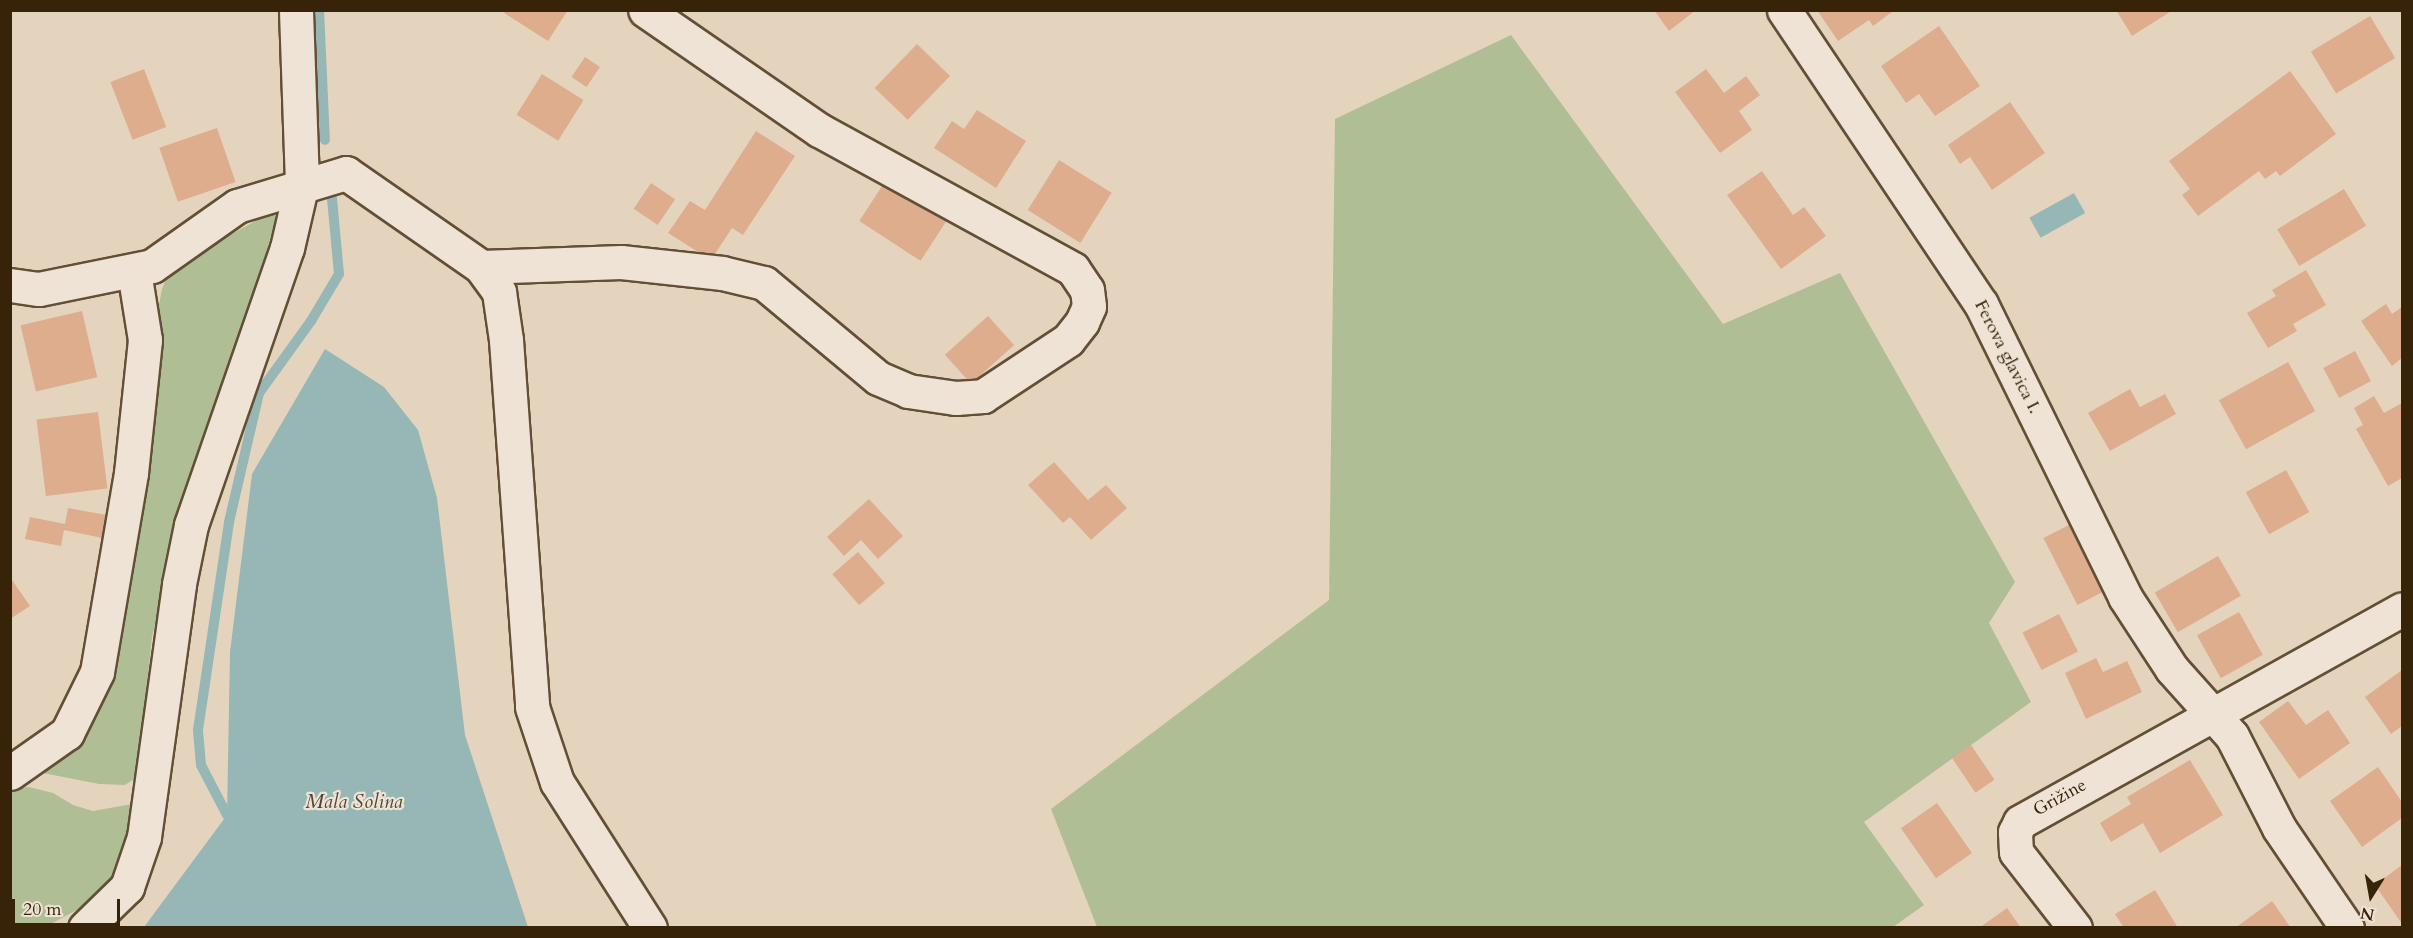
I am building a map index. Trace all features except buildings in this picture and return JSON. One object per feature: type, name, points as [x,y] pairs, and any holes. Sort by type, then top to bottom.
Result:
[{"type":"street","points":[[85,927],[127,887],[144,837],[174,618],[191,525],[287,248],[302,183],[296,10]]},
{"type":"street","points":[[481,267],[621,262],[722,273],[764,283],[878,378],[908,391],[956,398],[983,396],[1068,340],[1082,321],[1089,306],[1087,290],[1072,269],[819,130],[645,10]]},
{"type":"street","name":"Ferova glavica I.","points":[[1784,10],[1981,304],[2125,597],[2172,669],[2211,714]]},
{"type":"street","points":[[10,285],[39,289],[152,266],[237,206],[302,183],[346,173],[481,267],[499,292],[506,340],[532,707],[557,783],[650,927]]},
{"type":"street","points":[[10,773],[67,732],[97,672],[131,473],[146,340],[134,271]]},
{"type":"street","name":"Grižine","points":[[2075,927],[2016,852],[2015,832],[2020,822],[2403,609]]},
{"type":"street","points":[[2211,714],[2232,736],[2279,828],[2347,927]]},
{"type":"green space","points":[[1511,35],[1723,324],[1840,273],[2015,582],[1989,623],[2031,702],[1864,822],[1924,905],[1893,927],[1097,927],[1051,809],[1329,600],[1335,119]]},
{"type":"green space","points":[[272,212],[276,217],[265,256],[183,504],[152,637],[137,777],[125,785],[99,784],[43,773],[40,770],[112,663],[143,504],[156,320],[162,289],[168,275],[184,260]]},
{"type":"green space","points":[[29,787],[53,793],[73,805],[93,811],[132,804],[135,814],[113,880],[88,904],[45,927],[11,927],[10,789]]},
{"type":"water","points":[[2074,193],[2085,213],[2041,238],[2029,218]]},
{"type":"water","name":"Mala Solina","points":[[325,349],[384,387],[418,430],[437,498],[465,735],[528,927],[144,927],[227,815],[230,652],[252,474]]},
{"type":"waterway","points":[[319,10],[325,140]]},
{"type":"waterway","points":[[227,815],[201,765],[198,730],[229,522],[259,393],[311,321],[339,274],[332,198]]}]
